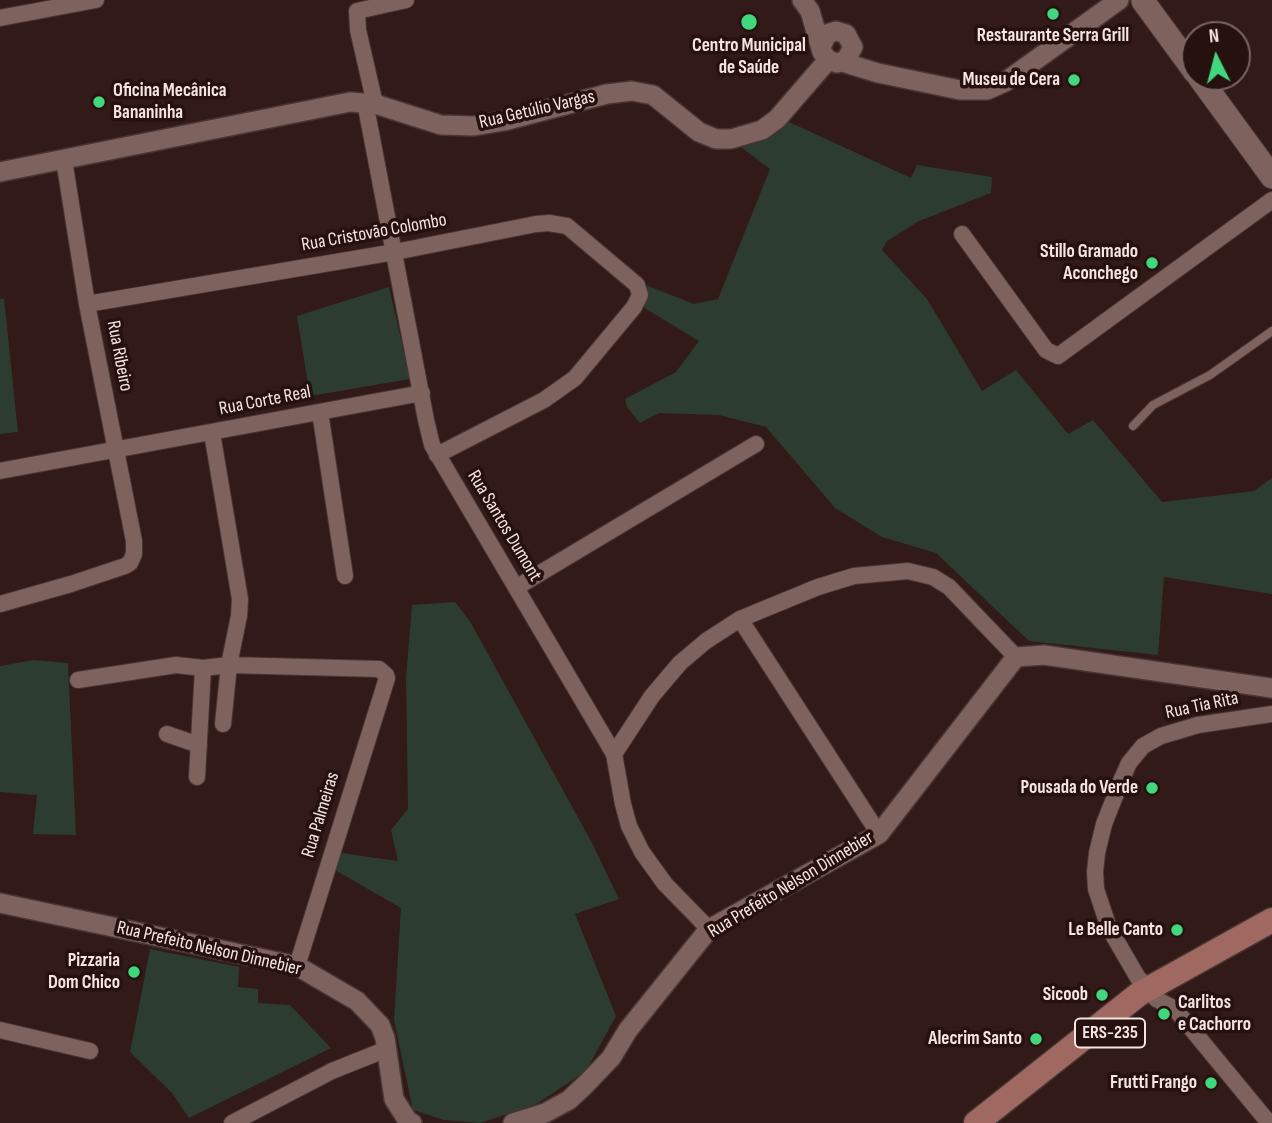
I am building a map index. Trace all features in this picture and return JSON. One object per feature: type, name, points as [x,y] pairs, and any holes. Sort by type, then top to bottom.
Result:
[{"type":"main road","points":[[1124,0],[1134,4],[1143,0],[1181,53]]},
{"type":"main road","points":[[1209,91],[1272,177]]},
{"type":"main road","name":"ERS-235","points":[[1001,1123],[1078,1056],[1199,959],[1272,920]]},
{"type":"main road","name":"ERS-235","points":[[976,1123],[1152,996],[1213,958],[1223,948]]},
{"type":"street","points":[[0,18],[96,0]]},
{"type":"street","name":"Rua Santos Dumont","points":[[406,0],[357,11],[358,30],[429,436],[614,754],[622,804],[642,852],[665,884],[709,929]]},
{"type":"street","points":[[806,5],[830,56],[878,73],[960,90],[987,90],[1004,82],[1119,0]]},
{"type":"street","points":[[806,5],[845,35],[878,73]]},
{"type":"street","name":"Rua Getúlio Vargas","points":[[0,172],[350,102],[370,103],[440,125],[474,126],[504,121],[607,94],[632,91],[653,94],[699,132],[716,139],[731,139],[762,130],[777,119],[830,56],[852,51],[845,35],[827,34],[830,56]]},
{"type":"street","name":"Rua Ribeiro","points":[[0,604],[125,566],[133,559],[134,541],[87,304],[64,160]]},
{"type":"street","points":[[962,234],[1046,350],[1058,356],[1272,200]]},
{"type":"street","name":"Rua Cristovão Colombo","points":[[87,304],[395,252],[536,224],[558,223],[567,226],[636,285],[640,295],[631,312],[575,378],[544,400],[438,455]]},
{"type":"street","name":"Rua Corte Real","points":[[0,471],[422,393]]},
{"type":"street","points":[[320,412],[345,576]]},
{"type":"street","points":[[212,432],[240,599],[223,724]]},
{"type":"street","points":[[517,587],[756,444]]},
{"type":"street","points":[[614,754],[652,696],[680,663],[706,641],[740,619],[836,580],[872,573],[908,571],[933,577],[949,587],[1016,657],[1044,655],[1272,688]]},
{"type":"street","points":[[740,619],[879,834]]},
{"type":"street","name":"Rua Prefeito Nelson Dinnebier","points":[[513,1123],[541,1118],[569,1100],[611,1058],[628,1030],[709,929],[879,834],[1016,657]]},
{"type":"street","points":[[78,680],[176,665],[203,668],[229,666]]},
{"type":"street","name":"Rua Palmeiras","points":[[229,666],[379,669],[387,678],[298,966]]},
{"type":"street","points":[[197,777],[203,668]]},
{"type":"street","name":"Rua Tia Rita","points":[[1269,1123],[1152,996],[1109,928],[1099,902],[1095,872],[1104,824],[1129,763],[1143,746],[1171,732],[1198,725],[1272,714]]},
{"type":"street","points":[[167,734],[199,745]]},
{"type":"street","name":"Rua Prefeito Nelson Dinnebier","points":[[0,903],[298,966],[339,989],[370,1013],[380,1025],[387,1049],[394,1099],[412,1123]]},
{"type":"street","points":[[0,1030],[90,1051]]},
{"type":"street","points":[[232,1123],[332,1071],[387,1049]]},
{"type":"lane","points":[[1133,426],[1153,405],[1210,374],[1272,331]]},
{"type":"lane","points":[[394,1099],[399,1123]]},
{"type":"green space","points":[[789,122],[911,178],[917,165],[992,177],[991,193],[919,221],[887,241],[882,250],[927,299],[982,391],[1016,370],[1068,434],[1093,420],[1162,502],[1254,491],[1272,478],[1272,594],[1164,577],[1158,655],[1029,641],[936,553],[882,537],[835,508],[766,427],[719,415],[659,413],[640,423],[627,407],[625,399],[676,372],[699,341],[641,306],[643,284],[694,304],[718,299],[770,169],[741,147],[763,141]]},
{"type":"green space","points":[[389,287],[410,379],[310,396],[297,316]]},
{"type":"green space","points":[[4,298],[18,432],[0,434],[0,299]]},
{"type":"green space","points":[[455,602],[471,623],[591,841],[619,899],[575,914],[616,1016],[586,1071],[535,1105],[480,1123],[444,1120],[413,1110],[394,1020],[401,908],[335,870],[341,853],[398,861],[391,830],[408,809],[406,677],[412,605]]},
{"type":"green space","points":[[34,660],[68,663],[76,835],[33,834],[37,795],[0,792],[0,666]]},
{"type":"green space","points":[[150,949],[239,967],[238,987],[258,989],[258,1003],[290,1005],[331,1048],[189,1118],[172,1093],[130,1052]]},
{"type":"place","name":"Restaurante Serra Grill","points":[[1053,14]]},
{"type":"place","name":"Centro Municipal de Saúde","points":[[749,22]]},
{"type":"place","name":"Museu de Cera","points":[[1074,80]]},
{"type":"place","name":"Oficina Mecânica Bananinha","points":[[99,102]]},
{"type":"place","name":"Stillo Gramado Aconchego","points":[[1152,263]]},
{"type":"place","name":"Pousada do Verde","points":[[1152,788]]},
{"type":"place","name":"Le Belle Canto","points":[[1177,930]]},
{"type":"place","name":"Pizzaria Dom Chico","points":[[134,972]]},
{"type":"place","name":"Sicoob","points":[[1102,995]]},
{"type":"place","name":"Carlitos e Cachorro","points":[[1164,1014]]},
{"type":"place","name":"Alecrim Santo","points":[[1036,1039]]},
{"type":"place","name":"Frutti Frango","points":[[1211,1083]]}]
